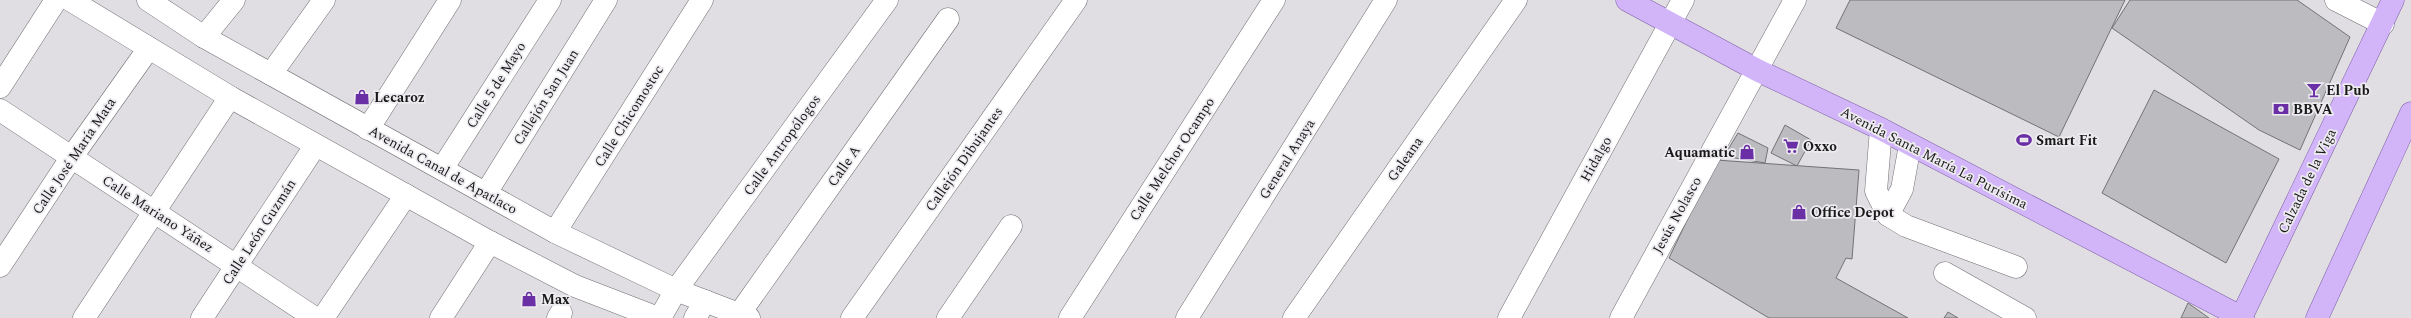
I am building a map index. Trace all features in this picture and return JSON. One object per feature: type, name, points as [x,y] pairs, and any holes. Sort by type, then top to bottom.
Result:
[{"type":"main road","name":"Avenida Santa María La Purísima","points":[[1627,0],[1757,70],[1881,129],[2242,318]]},
{"type":"main road","name":"Calzada de la Viga","points":[[2242,318],[2383,24],[2393,0]]},
{"type":"main road","points":[[2317,318],[2411,113]]},
{"type":"street","points":[[0,87],[56,0]]},
{"type":"street","points":[[70,0],[230,97],[315,146],[490,242],[575,286],[659,318],[676,290]]},
{"type":"street","name":"Avenida Canal de Apatlaco","points":[[148,0],[204,37],[555,232],[676,290],[700,310],[744,316]]},
{"type":"street","points":[[204,37],[234,0]]},
{"type":"street","points":[[271,74],[324,0]]},
{"type":"street","points":[[368,129],[450,0]]},
{"type":"street","name":"Calle 5 de Mayo","points":[[442,169],[550,0]]},
{"type":"street","name":"Callejón San Juan","points":[[486,193],[606,0]]},
{"type":"street","name":"Calle Chicomostoc","points":[[555,232],[702,0]]},
{"type":"street","name":"Calle Antropólogos","points":[[676,290],[887,0]]},
{"type":"street","name":"Callejón Dibujantes","points":[[852,318],[1076,0]]},
{"type":"street","name":"Calle Melchor Ocampo","points":[[1070,318],[1274,0]]},
{"type":"street","name":"General Anaya","points":[[1187,318],[1386,0]]},
{"type":"street","name":"Galeana","points":[[1294,318],[1516,0]]},
{"type":"street","name":"Hidalgo","points":[[1509,318],[1683,0]]},
{"type":"street","name":"Jesús Nolasco","points":[[1621,318],[1796,0]]},
{"type":"street","points":[[2336,0],[2383,24]]},
{"type":"street","name":"Calle A","points":[[744,316],[948,19]]},
{"type":"street","name":"Calle José María Mata","points":[[0,266],[70,158],[149,48]]},
{"type":"street","points":[[84,318],[153,211],[230,97]]},
{"type":"street","name":"Calle Mariano Yáñez","points":[[0,110],[70,158],[237,265],[315,318]]},
{"type":"street","points":[[1881,129],[1876,191],[1888,214],[1906,226],[2016,267]]},
{"type":"street","points":[[1888,214],[1902,190],[1910,145]]},
{"type":"street","name":"Calle León Guzmán","points":[[202,318],[315,146]]},
{"type":"street","points":[[323,318],[406,195]]},
{"type":"street","points":[[948,318],[1011,226]]},
{"type":"street","points":[[441,318],[490,242]]},
{"type":"street","points":[[1945,273],[2025,318]]},
{"type":"building","points":[[1850,0],[2125,0],[2059,137],[1836,28]]},
{"type":"building","points":[[2130,0],[2297,0],[2350,37],[2300,150],[2259,130],[2112,28]]},
{"type":"building","points":[[2154,90],[2279,159],[2226,263],[2102,193]]},
{"type":"building","name":"Oxxo","points":[[1785,125],[1811,140],[1797,166],[1771,153]]},
{"type":"building","name":"Aquamatic","points":[[1738,133],[1768,148],[1765,163],[1724,156]]},
{"type":"building","points":[[1716,160],[1859,170],[1852,259],[1846,258],[1836,278],[1908,318],[1769,318],[1669,258]]},
{"type":"building","points":[[2188,303],[2209,318],[2181,318]]},
{"type":"building","points":[[1948,312],[1958,318],[1944,318]]},
{"type":"place","name":"El Pub","points":[[2314,90]]},
{"type":"place","name":"Lecaroz","points":[[362,97]]},
{"type":"place","name":"BBVA","points":[[2281,109]]},
{"type":"place","name":"Smart Fit","points":[[2024,140]]},
{"type":"place","name":"Oxxo","points":[[1791,146]]},
{"type":"place","name":"Aquamatic","points":[[1747,152]]},
{"type":"place","name":"Office Depot","points":[[1799,212]]},
{"type":"place","name":"Max","points":[[529,299]]}]
